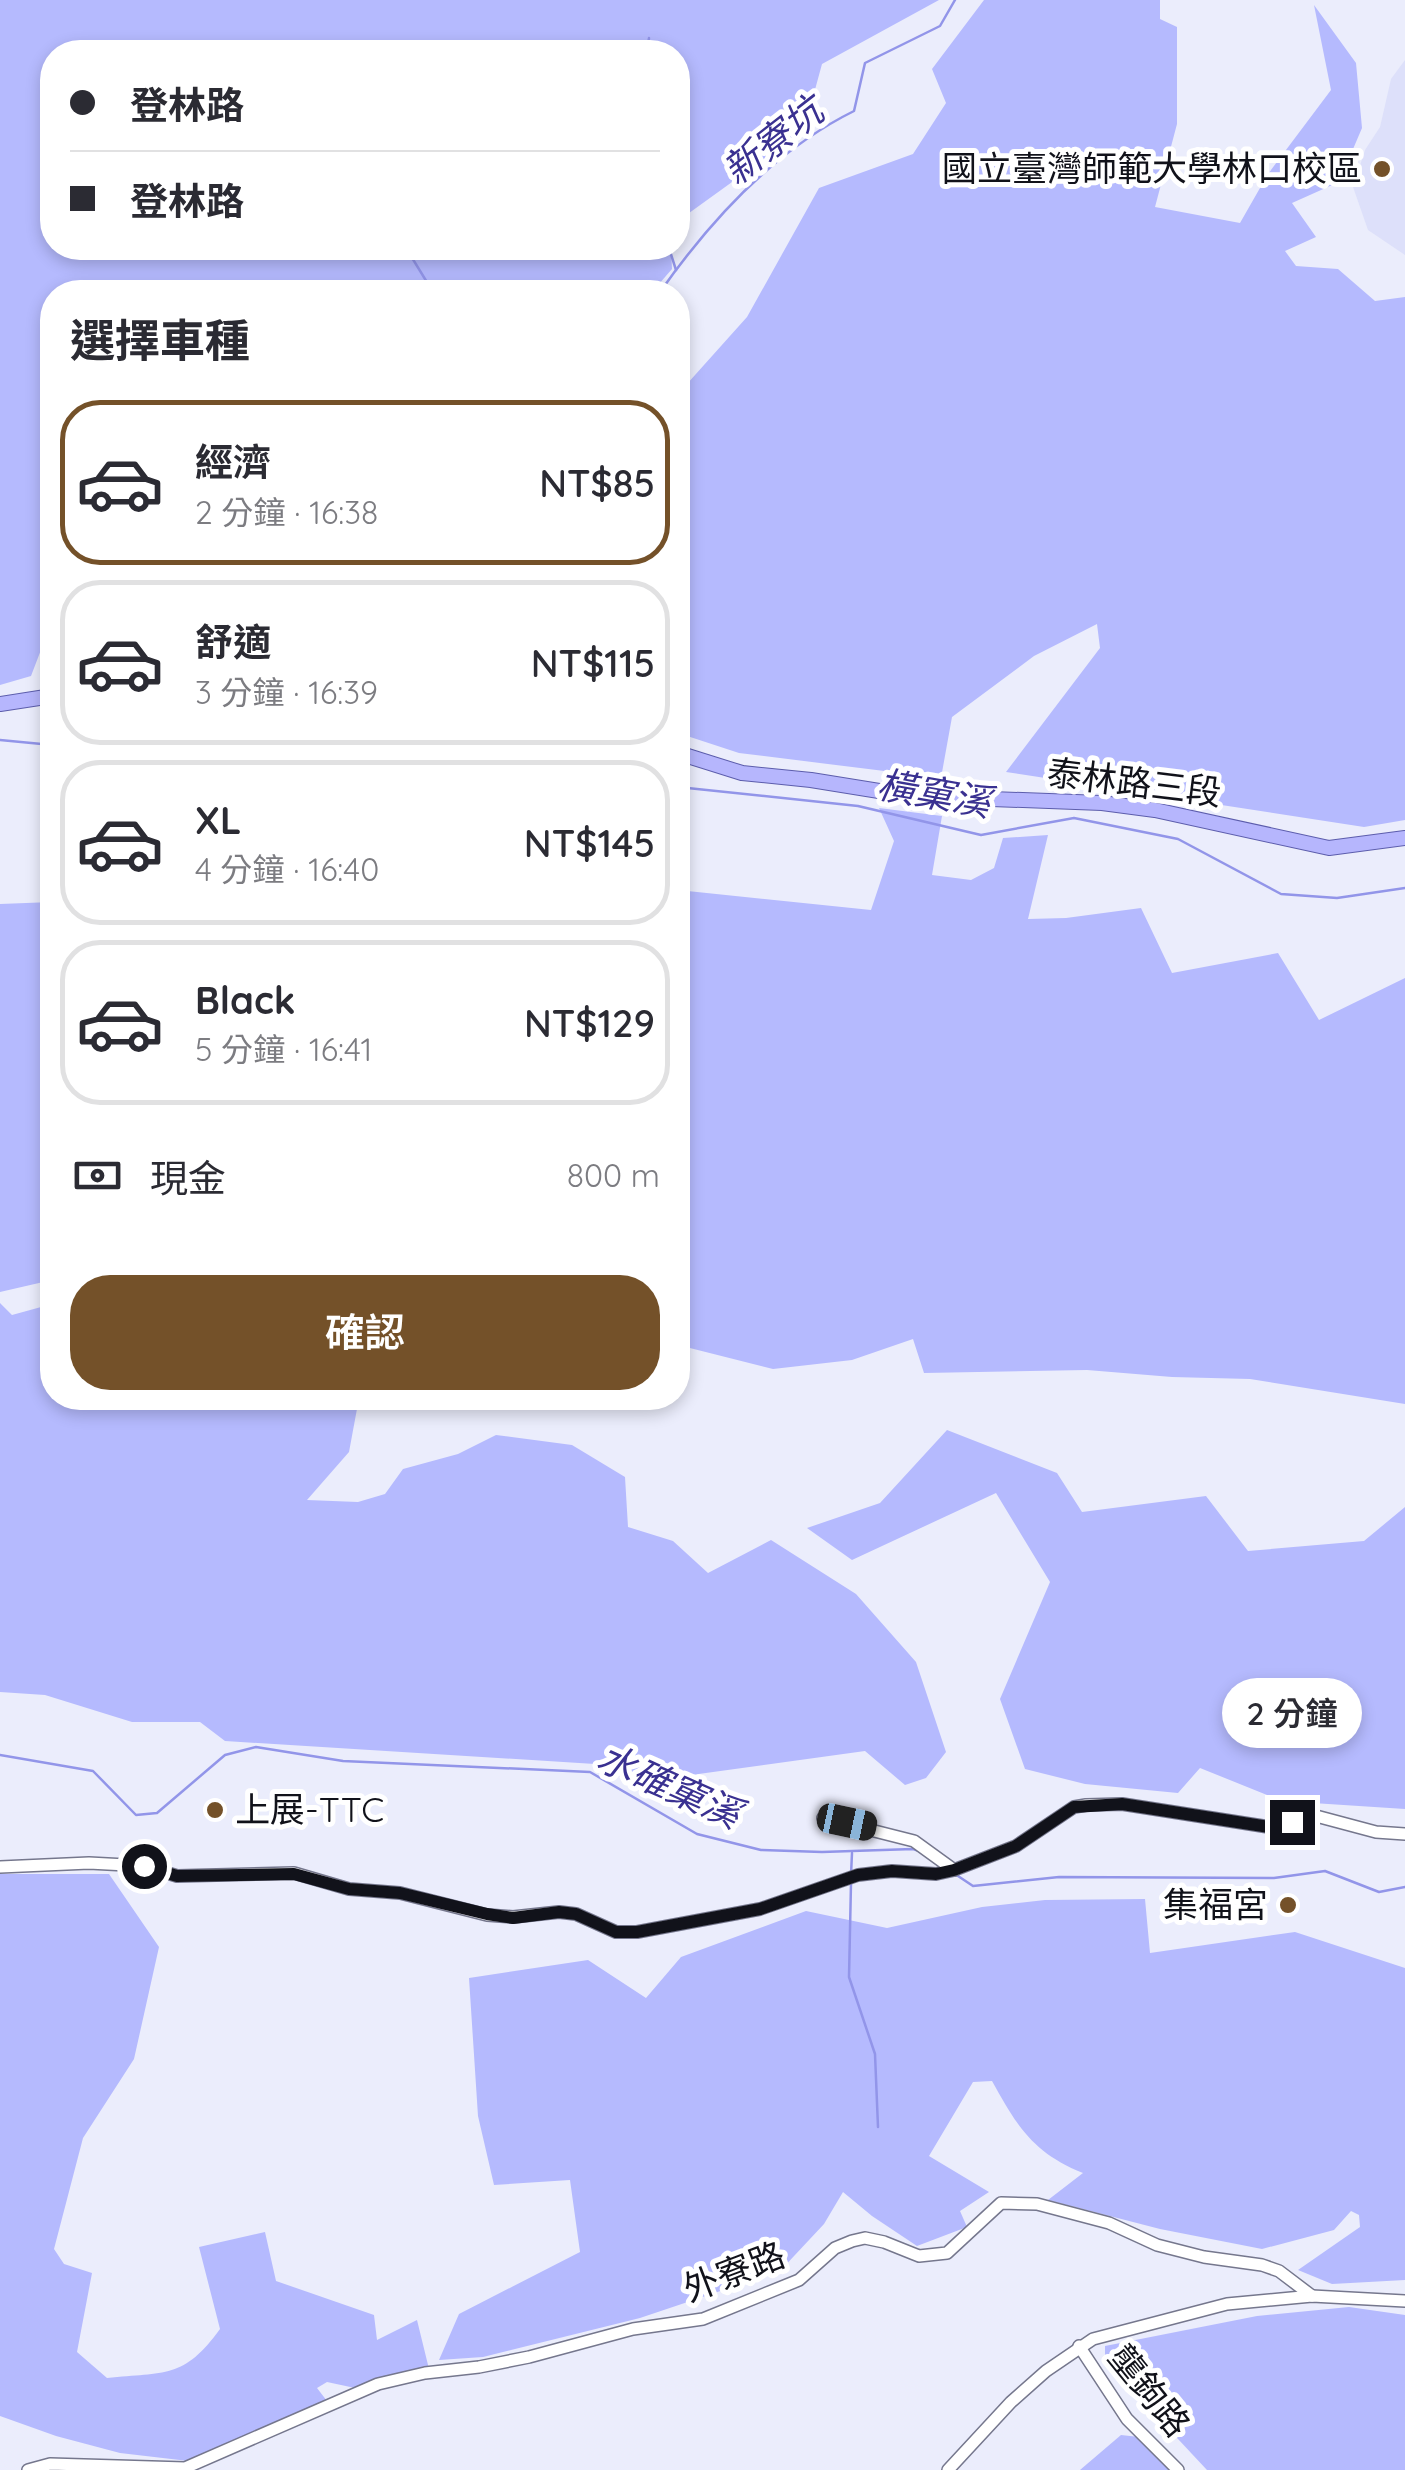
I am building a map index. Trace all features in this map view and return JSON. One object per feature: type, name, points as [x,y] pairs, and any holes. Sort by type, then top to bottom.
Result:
[{"type":"main road","points":[[0,704],[40,698]]},
{"type":"main road","name":"泰林路三段","points":[[690,757],[742,774],[910,796],[1102,803],[1155,810],[1328,848],[1405,838]]},
{"type":"street","points":[[0,1867],[89,1863],[144,1866],[177,1876],[294,1874],[349,1889],[400,1893],[513,1918],[559,1912],[576,1914],[616,1932],[637,1932],[760,1909],[858,1875],[948,1871],[1016,1846],[1074,1807],[1086,1805],[1122,1804],[1269,1827],[1316,1816],[1376,1832],[1405,1834]]},
{"type":"street","points":[[823,1818],[914,1840],[948,1871]]},
{"type":"street","name":"外寮路","points":[[28,2470],[50,2464],[186,2468],[378,2384],[529,2358],[633,2329],[702,2319],[799,2280],[835,2248],[852,2241],[865,2238],[884,2242],[919,2256],[947,2253],[1001,2204],[1036,2204],[1109,2223],[1157,2246],[1262,2265],[1280,2271],[1312,2296]]},
{"type":"street","points":[[948,2470],[1010,2402],[1078,2346],[1162,2319],[1227,2304],[1312,2296],[1405,2301]]},
{"type":"street","name":"壟鉤路","points":[[1078,2346],[1127,2419],[1178,2470]]},
{"type":"shaded area","points":[[0,0],[939,0],[822,64],[804,130],[690,212],[690,40],[40,40],[40,260],[672,260],[672,269],[662,280],[40,280],[40,652],[31,676],[0,685]]},
{"type":"shaded area","points":[[984,0],[1160,0],[1160,19],[1177,27],[1177,124],[1155,207],[1240,223],[1268,174],[1331,90],[1314,5],[1356,63],[1362,128],[1339,182],[1292,203],[1316,237],[1285,251],[1296,266],[1338,269],[1375,301],[1405,297],[1405,820],[1364,827],[1006,772],[1100,648],[1097,624],[1034,656],[952,717],[941,778],[739,753],[690,737],[690,381],[747,317],[819,188],[913,154],[946,103],[932,69]]},
{"type":"shaded area","name":"國立臺灣師範大學林口校區","points":[[1405,60],[1405,255],[1368,230],[1353,187],[1365,150],[1380,127],[1391,79]]},
{"type":"shaded area","points":[[879,808],[942,816],[932,875],[971,880],[994,868],[1003,838],[1048,835],[1028,919],[1141,908],[1172,973],[1278,953],[1319,1020],[1405,978],[1405,1404],[1250,1379],[1087,1370],[924,1373],[913,1339],[852,1360],[773,1369],[690,1348],[690,891],[871,910],[894,841]]},
{"type":"shaded area","points":[[40,902],[40,1283],[0,1292],[0,904]]},
{"type":"shaded area","points":[[0,1303],[12,1315],[40,1307],[40,1410],[357,1410],[349,1452],[307,1500],[358,1502],[385,1494],[403,1469],[458,1454],[496,1435],[572,1445],[625,1477],[628,1527],[673,1541],[708,1573],[771,1540],[856,1594],[916,1662],[946,1752],[926,1778],[905,1785],[865,1751],[684,1776],[681,1808],[595,1764],[225,1741],[200,1722],[132,1722],[45,1695],[0,1692]]},
{"type":"shaded area","points":[[947,1430],[1057,1473],[1082,1512],[1206,1496],[1248,1551],[1364,1541],[1405,1507],[1405,1809],[1282,1801],[1200,1768],[1178,1793],[1085,1784],[1025,1769],[1000,1699],[1050,1582],[996,1493],[852,1560],[807,1528],[880,1503]]},
{"type":"shaded area","points":[[0,1874],[109,1874],[159,1947],[134,2059],[83,2138],[54,2249],[64,2264],[92,2273],[77,2352],[107,2378],[159,2373],[184,2365],[220,2329],[199,2247],[265,2232],[276,2281],[374,2315],[377,2340],[417,2320],[429,2369],[355,2388],[327,2382],[317,2388],[327,2401],[197,2462],[120,2453],[0,2416]]},
{"type":"shaded area","points":[[1145,1899],[1150,1953],[1295,1932],[1405,1968],[1405,2280],[1332,2284],[1298,2270],[1360,2227],[1359,2215],[1351,2211],[1334,2230],[1262,2249],[1160,2229],[1048,2200],[1083,2173],[1051,2157],[1028,2136],[992,2081],[973,2082],[929,2156],[989,2192],[960,2211],[967,2227],[917,2246],[843,2192],[824,2224],[780,2271],[640,2318],[483,2357],[439,2360],[459,2314],[580,2252],[570,2180],[494,2185],[478,2116],[469,1978],[588,1960],[646,1998],[681,1957],[806,1911],[887,1928],[982,1907],[1045,1900]]},
{"type":"shaded area","points":[[1349,2307],[1405,2315],[1405,2470],[1207,2470],[1105,2361],[1105,2346],[1257,2316]]},
{"type":"shaded area","points":[[1121,2435],[1148,2438],[1173,2470],[1080,2470]]},
{"type":"waterway","name":"新寮坑","points":[[690,252],[771,167],[854,111],[865,63],[940,26],[955,0]]},
{"type":"waterway","points":[[413,260],[426,280]]},
{"type":"waterway","points":[[673,260],[676,270]]},
{"type":"waterway","name":"新寮坑","points":[[669,280],[684,260]]},
{"type":"waterway","name":"橫窠溪","points":[[0,740],[40,744]]},
{"type":"waterway","name":"橫窠溪","points":[[690,788],[858,806],[981,835],[1074,818],[1178,839],[1281,894],[1337,898],[1405,888]]},
{"type":"waterway","name":"水確窠溪","points":[[0,1755],[93,1771],[136,1815],[157,1813],[225,1755],[256,1747],[343,1761],[590,1772],[697,1834],[761,1850],[919,1851]]},
{"type":"waterway","points":[[851,1875],[852,1853]]},
{"type":"waterway","name":"水確窠溪","points":[[955,1874],[973,1886],[1059,1877],[1274,1878],[1325,1871],[1379,1892],[1405,1887]]},
{"type":"waterway","points":[[851,1883],[849,1977],[875,2054],[878,2127]]},
{"type":"place","name":"國立臺灣師範大學林口校區","points":[[1382,169]]},
{"type":"place","name":"上展-TTC","points":[[215,1810]]},
{"type":"place","name":"集福宮","points":[[1288,1905]]},
{"type":"route","points":[[144,1866],[177,1876],[294,1874],[349,1889],[400,1893],[513,1918],[559,1912],[576,1914],[616,1932],[637,1932],[760,1909],[858,1875],[892,1871],[936,1874],[954,1870],[1016,1846],[1074,1807],[1122,1804],[1269,1827],[1292,1822]]}]
